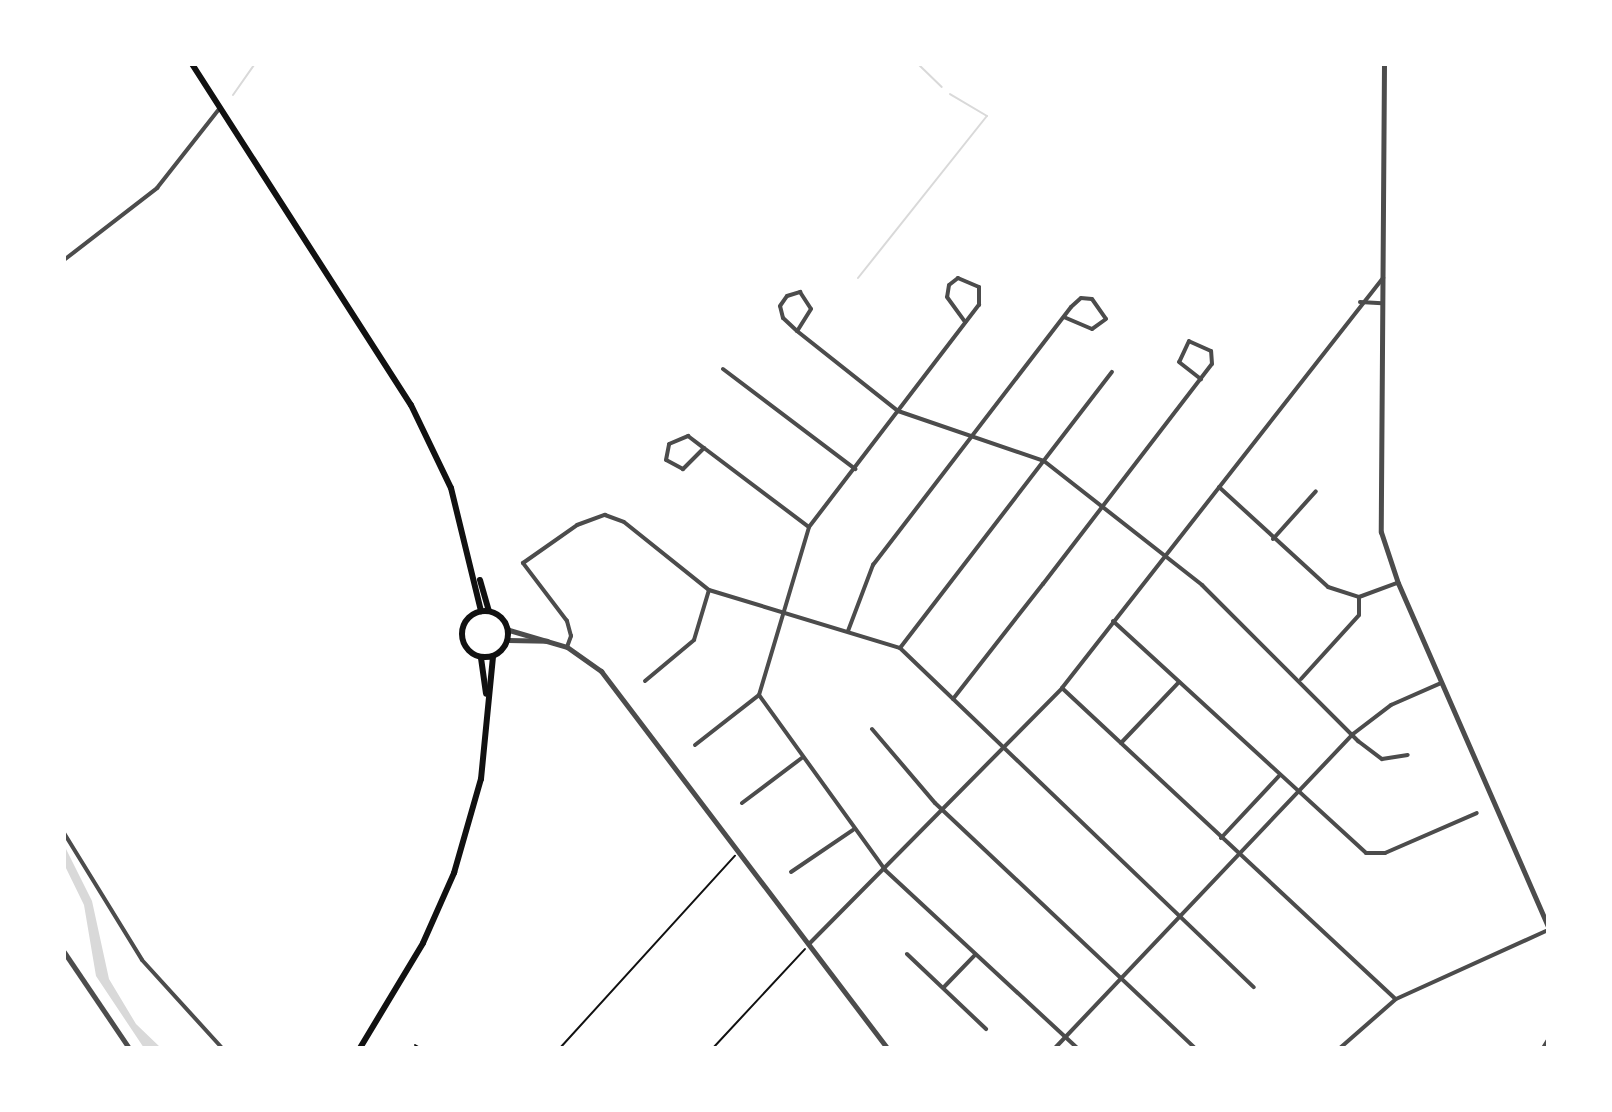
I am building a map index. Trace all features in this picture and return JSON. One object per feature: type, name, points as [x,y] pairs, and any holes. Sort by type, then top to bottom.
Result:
[{"type":"main road","points":[[192,64],[411,405],[451,488],[485,611]]},
{"type":"main road","points":[[360,1048],[423,943],[454,873],[481,779],[493,657],[508,640],[509,630],[500,616],[485,611],[468,618],[462,632],[468,651],[481,658],[493,657]]},
{"type":"main road","points":[[481,658],[487,706]]},
{"type":"street","points":[[1340,1048],[1396,999],[1548,928],[1398,583],[1380,524],[1384,64]]},
{"type":"street","points":[[64,260],[157,188],[220,108]]},
{"type":"street","points":[[695,745],[759,695],[809,527],[965,322],[982,294],[973,282],[958,278],[949,285],[947,297],[965,322]]},
{"type":"street","points":[[809,944],[1005,750],[1062,688],[1360,302],[1383,278]]},
{"type":"street","points":[[797,331],[811,309],[800,292],[787,296],[780,306],[783,318],[797,331],[898,411],[1044,461],[1166,554],[1382,759],[1408,755]]},
{"type":"street","points":[[848,631],[873,565],[1064,317],[1087,297],[1106,319],[1092,329],[1064,317]]},
{"type":"street","points":[[1360,302],[1384,303]]},
{"type":"street","points":[[953,699],[1201,379],[1214,357],[1204,345],[1189,341],[1179,362],[1201,379]]},
{"type":"street","points":[[723,369],[855,469]]},
{"type":"street","points":[[900,648],[1112,372]]},
{"type":"street","points":[[704,448],[683,469],[666,460],[669,444],[680,436],[704,448],[809,527]]},
{"type":"street","points":[[1219,487],[1328,587],[1359,597],[1398,583]]},
{"type":"street","points":[[1273,539],[1316,491]]},
{"type":"street","points":[[567,647],[571,636],[567,621],[523,563],[577,525],[605,515],[624,522],[709,590],[900,648],[1254,987]]},
{"type":"street","points":[[645,681],[694,640],[709,590]]},
{"type":"street","points":[[1301,679],[1359,615],[1359,597]]},
{"type":"street","points":[[1113,621],[1366,853],[1385,853],[1477,813]]},
{"type":"street","points":[[509,630],[567,647],[601,671],[887,1048]]},
{"type":"street","points":[[508,640],[552,641]]},
{"type":"street","points":[[1121,743],[1179,682]]},
{"type":"street","points":[[1055,1048],[1353,734],[1391,705],[1441,683]]},
{"type":"street","points":[[1062,688],[1396,999]]},
{"type":"street","points":[[759,695],[853,830],[885,870],[1077,1048]]},
{"type":"street","points":[[872,729],[944,811],[1195,1048]]},
{"type":"street","points":[[742,803],[803,757]]},
{"type":"street","points":[[1221,838],[1279,776]]},
{"type":"street","points":[[791,872],[853,830]]},
{"type":"street","points":[[64,833],[142,960],[222,1048]]},
{"type":"street","points":[[64,952],[129,1048]]},
{"type":"street","points":[[907,954],[986,1029]]},
{"type":"street","points":[[944,987],[975,955]]},
{"type":"street","points":[[1543,1048],[1548,1040]]},
{"type":"path","points":[[560,1048],[691,909],[716,872],[739,853]]},
{"type":"path","points":[[713,1048],[809,944]]},
{"type":"path","points":[[415,1045],[420,1048]]},
{"type":"shaded area","points":[[64,845],[92,901],[109,979],[136,1024],[161,1048],[144,1048],[96,976],[84,905],[64,864]]},
{"type":"waterway","points":[[233,95],[255,64]]},
{"type":"waterway","points":[[918,64],[942,87]]},
{"type":"waterway","points":[[858,278],[987,116],[950,94]]}]
